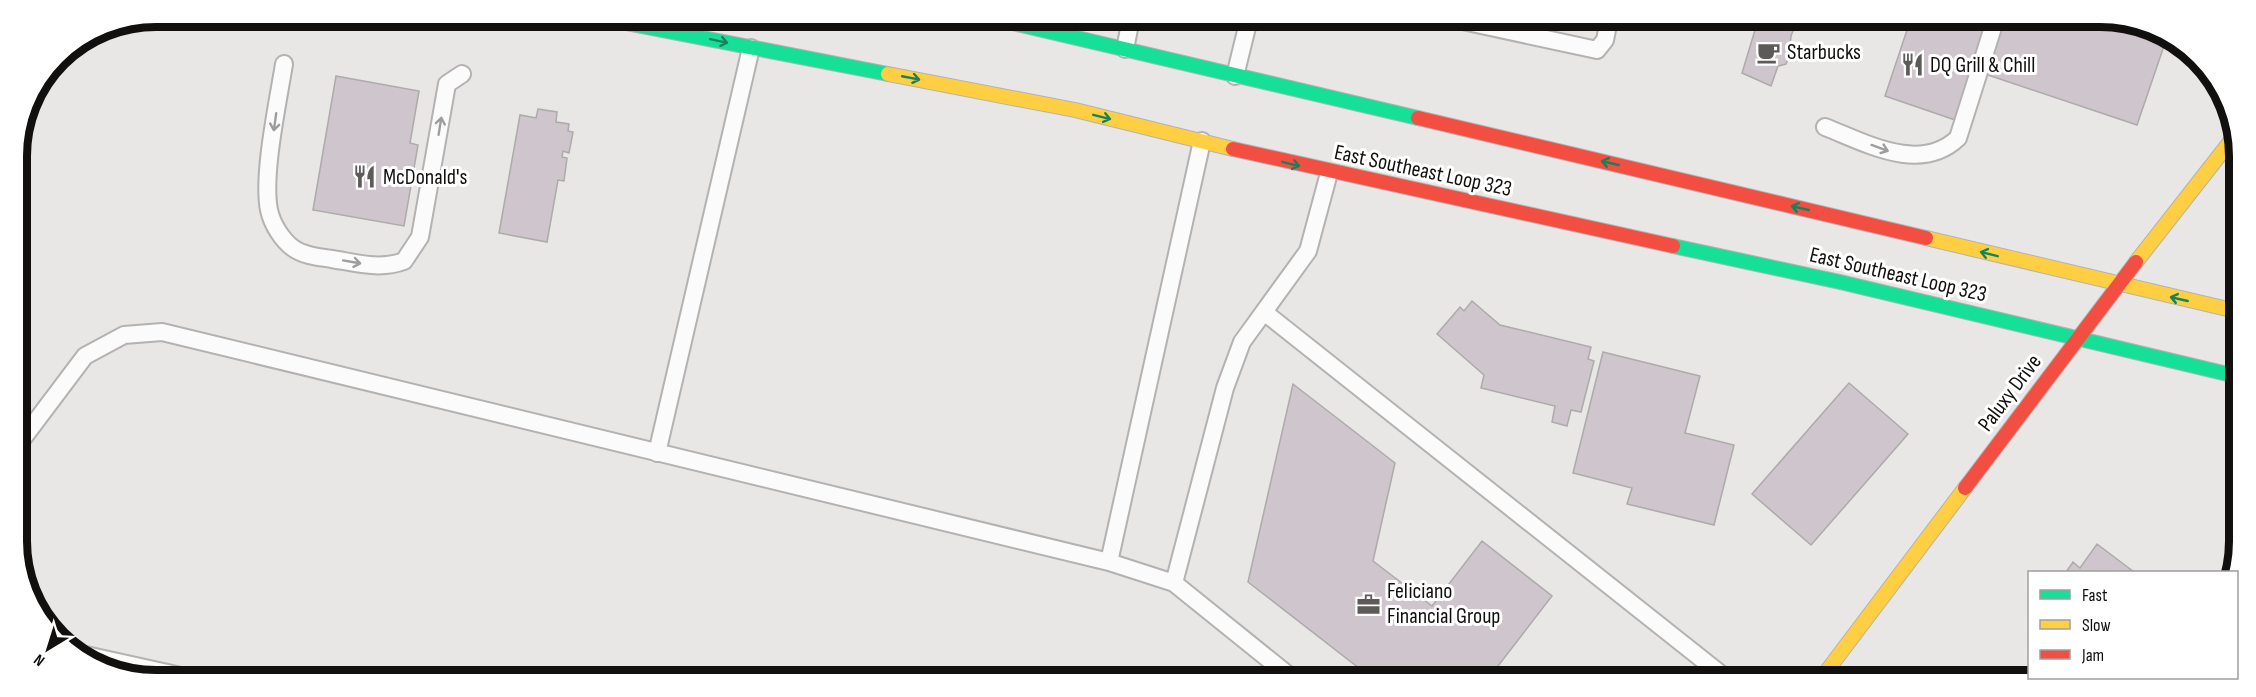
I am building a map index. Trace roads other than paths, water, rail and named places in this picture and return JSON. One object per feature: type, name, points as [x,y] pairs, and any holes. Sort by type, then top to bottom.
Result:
[{"type":"main road","name":"East Southeast Loop 323","points":[[645,27],[1076,110],[1329,173],[1840,282],[2229,374]]},
{"type":"main road","name":"East Southeast Loop 323","points":[[1030,27],[2229,310]]},
{"type":"main road","name":"Paluxy Drive","points":[[1828,670],[2118,285],[2228,144]]},
{"type":"lane","points":[[1125,49],[1129,27]]},
{"type":"lane","points":[[1235,76],[1247,27]]},
{"type":"lane","points":[[1490,27],[1597,50],[1605,40],[1608,27]]},
{"type":"lane","points":[[1825,127],[1893,153],[1921,156],[1946,149],[1958,138],[1993,27]]},
{"type":"lane","points":[[657,453],[751,48]]},
{"type":"lane","points":[[284,64],[270,162],[269,210],[274,223],[280,235],[294,248],[308,255],[380,267],[404,261],[420,237],[447,84],[462,74]]},
{"type":"lane","points":[[1110,562],[1202,141]]},
{"type":"lane","points":[[1174,584],[1225,388],[1242,342],[1308,251],[1329,173]]},
{"type":"lane","points":[[1264,312],[1716,670]]},
{"type":"lane","points":[[27,433],[85,357],[124,335],[162,332],[1110,562],[1174,584],[1282,670]]},
{"type":"lane","points":[[104,659],[153,670]]},
{"type":"place","name":"Starbucks","points":[[1769,52]]},
{"type":"place","name":"DQ Grill & Chill","points":[[1912,65]]},
{"type":"place","name":"McDonald's","points":[[365,177]]},
{"type":"place","name":"Feliciano Financial Group","points":[[1369,604]]}]
